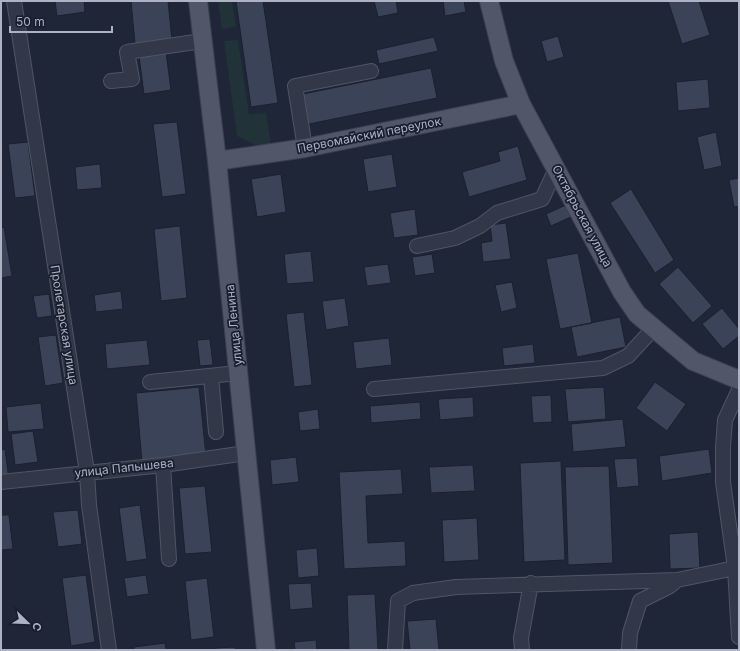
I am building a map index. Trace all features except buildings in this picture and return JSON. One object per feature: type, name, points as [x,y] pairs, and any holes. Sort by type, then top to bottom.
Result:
[{"type":"main road","name":"улица Ленина","points":[[198,1],[217,161],[266,650]]},
{"type":"main road","name":"Октябрьская улица","points":[[490,1],[504,61],[520,104],[622,292],[637,314],[653,329],[693,361],[739,380]]},
{"type":"main road","name":"Первомайский переулок","points":[[217,161],[305,148],[520,104]]},
{"type":"street","name":"Пролетарская улица","points":[[14,1],[87,472],[89,505],[109,650]]},
{"type":"street","points":[[111,81],[132,79],[127,52],[202,40]]},
{"type":"street","points":[[305,148],[295,86],[371,71]]},
{"type":"street","points":[[417,246],[455,238],[480,226],[496,213],[542,199],[556,169]]},
{"type":"street","points":[[374,389],[603,368],[628,356],[653,329]]},
{"type":"street","points":[[150,382],[238,373]]},
{"type":"street","points":[[211,376],[216,432]]},
{"type":"street","points":[[739,390],[725,420],[723,448],[723,482],[737,568],[739,637]]},
{"type":"street","name":"улица Папышева","points":[[1,482],[163,465],[246,453]]},
{"type":"street","points":[[163,465],[169,559]]},
{"type":"street","points":[[395,650],[398,601],[414,593],[456,587],[676,580],[737,568]]},
{"type":"street","points":[[629,650],[630,633],[640,601],[670,586],[676,580]]},
{"type":"street","points":[[522,650],[521,638],[531,584]]},
{"type":"shaded area","points":[[218,1],[232,1],[236,27],[222,29]]},
{"type":"shaded area","points":[[238,40],[249,114],[266,113],[271,146],[255,145],[237,136],[224,41]]}]
